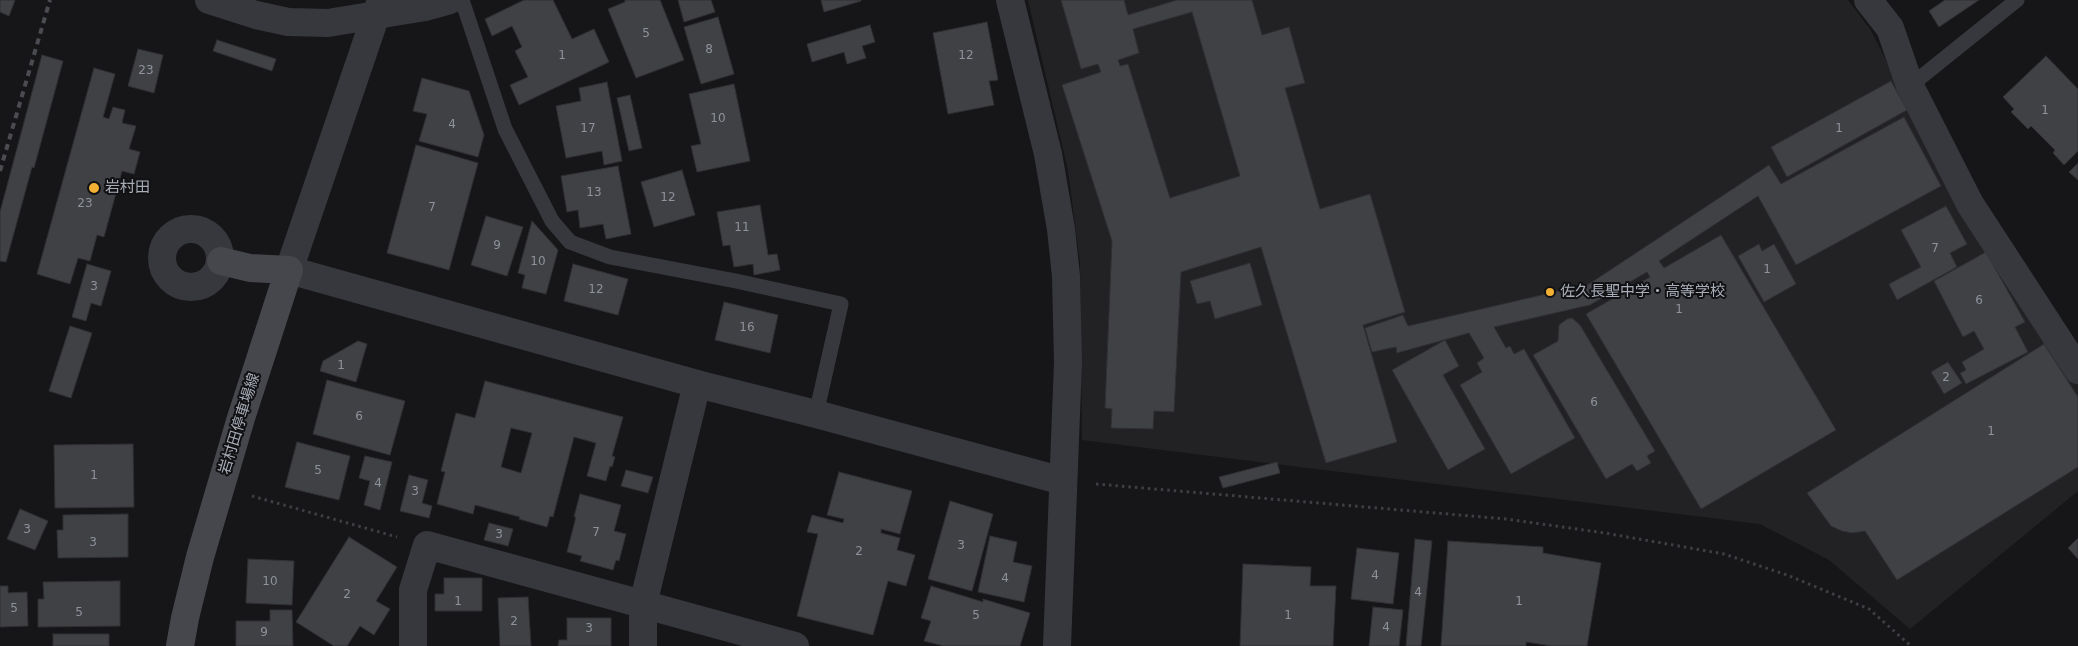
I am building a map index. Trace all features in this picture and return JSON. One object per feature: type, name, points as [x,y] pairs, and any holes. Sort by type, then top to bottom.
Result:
[{"type":"main road","points":[[221,261],[250,268],[289,270]]},
{"type":"main road","name":"岩村田停車場線","points":[[180,646],[200,557],[289,270]]},
{"type":"street","points":[[209,0],[256,15],[288,22],[328,22],[378,8],[425,7],[450,0]]},
{"type":"street","points":[[1010,0],[1048,154],[1061,229],[1068,315],[1057,646]]},
{"type":"street","points":[[1868,0],[1890,28],[1910,86],[1970,204],[2078,370]]},
{"type":"street","points":[[378,8],[289,270],[698,384],[1062,481]]},
{"type":"street","points":[[643,646],[643,604],[698,384]]},
{"type":"street","points":[[413,646],[413,590],[427,545],[795,646]]},
{"type":"lane","points":[[462,0],[505,129],[552,222],[570,242],[610,257],[736,281],[841,304],[816,414]]},
{"type":"lane","points":[[1910,86],[2017,0]]},
{"type":"path","points":[[1062,481],[1506,519],[1605,533],[1724,554],[1787,575],[1869,609],[1911,646]]},
{"type":"path","points":[[221,487],[427,545]]},
{"type":"shaded area","name":"佐久長聖中学・高等学校","points":[[1028,0],[1848,0],[1870,29],[1957,198],[2078,383],[2078,491],[1910,629],[1829,560],[1760,524],[1082,440],[1080,263],[1068,170]]},
{"type":"building","points":[[0,0],[15,0],[9,16],[0,12]]},
{"type":"building","points":[[524,0],[553,0],[572,39],[594,29],[609,62],[519,105],[510,85],[528,77],[515,51],[522,47],[512,26],[492,36],[485,19]]},
{"type":"building","points":[[625,0],[660,0],[684,60],[636,78],[608,9],[625,2]]},
{"type":"building","points":[[678,0],[711,0],[715,12],[684,22]]},
{"type":"building","points":[[821,0],[861,0],[861,1],[824,12]]},
{"type":"building","points":[[1061,0],[1124,0],[1128,15],[1177,0],[1252,0],[1262,35],[1289,27],[1305,83],[1285,88],[1320,209],[1370,194],[1405,312],[1363,325],[1397,442],[1326,463],[1261,247],[1181,272],[1174,412],[1154,411],[1153,429],[1111,428],[1112,409],[1105,408],[1112,241],[1062,85],[1101,72],[1098,64],[1081,69]],"holes":[[[1192,12],[1240,176],[1170,198],[1128,64],[1120,66],[1118,60],[1139,53],[1133,29]]]},
{"type":"building","points":[[1945,0],[1979,0],[1939,27],[1929,11]]},
{"type":"building","points":[[718,17],[734,74],[701,84],[684,27]]},
{"type":"building","points":[[987,22],[998,80],[989,81],[994,105],[948,114],[933,33]]},
{"type":"building","points":[[870,25],[875,42],[862,46],[866,58],[847,64],[844,52],[812,62],[807,44]]},
{"type":"building","points":[[217,40],[276,59],[272,71],[213,51]]},
{"type":"building","points":[[138,49],[163,55],[154,93],[128,86]]},
{"type":"building","points":[[42,55],[63,61],[6,262],[0,261],[0,212]]},
{"type":"building","points":[[2046,56],[2078,89],[2078,151],[2064,165],[2053,153],[2055,150],[2031,126],[2028,129],[2011,112],[2014,109],[2003,97]]},
{"type":"building","points":[[94,68],[115,74],[103,117],[109,119],[113,107],[125,110],[122,123],[136,126],[129,149],[140,152],[134,174],[122,171],[104,237],[97,235],[90,261],[78,258],[70,284],[37,274]]},
{"type":"building","points":[[422,78],[469,91],[484,135],[478,157],[419,141],[427,114],[413,111]]},
{"type":"building","points":[[1891,81],[1907,110],[1787,177],[1771,147]]},
{"type":"building","points":[[607,82],[622,161],[604,165],[602,151],[566,158],[556,106],[581,101],[579,88]]},
{"type":"building","points":[[734,84],[750,161],[697,172],[691,146],[701,144],[689,94]]},
{"type":"building","points":[[630,95],[642,148],[629,151],[617,98]]},
{"type":"building","points":[[1904,117],[1941,186],[1796,265],[1758,196],[1659,261],[1664,268],[1721,235],[1836,430],[1701,509],[1586,314],[1650,277],[1647,272],[1590,305],[1494,327],[1506,348],[1510,346],[1514,354],[1524,349],[1575,438],[1511,474],[1460,385],[1482,372],[1477,363],[1484,358],[1469,333],[1397,353],[1396,347],[1372,352],[1365,328],[1403,315],[1408,326],[1589,284],[1769,165],[1781,184]]},
{"type":"building","points":[[416,145],[478,163],[449,270],[387,253]]},
{"type":"building","points":[[2078,163],[2078,180],[2069,172]]},
{"type":"building","points":[[618,166],[631,234],[606,239],[603,224],[580,228],[578,210],[567,212],[561,176]]},
{"type":"building","points":[[682,170],[695,215],[654,227],[641,182]]},
{"type":"building","points":[[760,205],[768,255],[777,254],[780,270],[754,275],[753,264],[734,267],[730,245],[723,246],[717,212]]},
{"type":"building","points":[[1946,206],[1967,244],[1950,253],[1957,267],[1897,300],[1889,284],[1921,267],[1901,230]]},
{"type":"building","points":[[486,216],[523,227],[507,276],[471,265]]},
{"type":"building","points":[[532,221],[558,250],[546,294],[522,288],[525,275],[518,273]]},
{"type":"building","points":[[1759,244],[1762,251],[1774,244],[1796,284],[1764,302],[1738,256]]},
{"type":"building","points":[[1986,252],[2025,322],[2015,327],[2028,352],[1966,384],[1960,373],[1966,370],[1962,362],[1984,349],[1974,331],[1963,337],[1934,281]]},
{"type":"building","points":[[1250,263],[1262,305],[1215,319],[1210,301],[1197,304],[1190,281]]},
{"type":"building","points":[[87,264],[111,271],[101,306],[91,303],[86,321],[72,317]]},
{"type":"building","points":[[573,264],[628,279],[618,315],[564,301]]},
{"type":"building","points":[[724,302],[778,315],[770,353],[715,340]]},
{"type":"building","points":[[1572,318],[1580,325],[1655,451],[1647,456],[1651,463],[1637,471],[1632,464],[1606,479],[1533,355],[1558,341],[1559,325]]},
{"type":"building","points":[[70,326],[92,333],[71,398],[49,391]]},
{"type":"building","points":[[1445,340],[1459,366],[1443,375],[1485,449],[1448,470],[1392,370]]},
{"type":"building","points":[[358,341],[367,344],[356,382],[320,371],[323,361]]},
{"type":"building","points":[[2044,344],[2078,397],[2078,467],[1897,580],[1865,531],[1852,533],[1831,526],[1807,493]]},
{"type":"building","points":[[1948,362],[1962,383],[1944,394],[1931,372]]},
{"type":"building","points":[[327,380],[405,401],[390,455],[313,434]]},
{"type":"building","points":[[485,381],[623,417],[612,456],[615,457],[612,467],[610,466],[606,481],[587,476],[596,443],[574,437],[553,517],[550,516],[547,527],[519,519],[520,517],[475,505],[473,514],[437,504],[445,472],[441,471],[456,413],[475,418]],"holes":[[[511,428],[532,433],[521,473],[501,467]]]},
{"type":"building","points":[[297,442],[350,456],[339,500],[285,487]]},
{"type":"building","points":[[133,444],[134,507],[55,508],[54,445]]},
{"type":"building","points":[[365,456],[392,462],[380,510],[364,505],[370,481],[359,478]]},
{"type":"building","points":[[1277,462],[1280,473],[1223,488],[1219,477]]},
{"type":"building","points":[[626,470],[653,477],[648,493],[621,486]]},
{"type":"building","points":[[839,472],[912,491],[900,534],[881,529],[881,533],[900,538],[897,550],[915,555],[906,586],[888,581],[873,635],[797,616],[818,534],[807,532],[812,515],[843,523],[844,519],[827,515]]},
{"type":"building","points":[[409,475],[428,480],[422,503],[432,506],[429,518],[400,511]]},
{"type":"building","points":[[580,494],[621,505],[614,531],[626,534],[619,561],[616,560],[613,570],[580,561],[582,556],[567,552]]},
{"type":"building","points":[[950,501],[993,514],[972,591],[928,579]]},
{"type":"building","points":[[20,509],[48,521],[35,550],[7,539]]},
{"type":"building","points":[[128,514],[128,557],[58,558],[57,530],[63,530],[63,515]]},
{"type":"building","points":[[489,523],[513,529],[508,546],[484,540]]},
{"type":"building","points":[[990,536],[1017,542],[1013,562],[1032,566],[1024,602],[978,592]]},
{"type":"building","points":[[349,537],[397,567],[376,601],[390,609],[374,635],[360,626],[347,646],[334,646],[296,622]]},
{"type":"building","points":[[2078,538],[2078,559],[2068,548]]},
{"type":"building","points":[[1415,539],[1432,541],[1421,646],[1406,646]]},
{"type":"building","points":[[1448,541],[1543,547],[1543,553],[1601,563],[1587,646],[1552,646],[1526,642],[1526,646],[1441,646]]},
{"type":"building","points":[[1357,548],[1399,553],[1393,604],[1351,599]]},
{"type":"building","points":[[248,559],[294,561],[292,605],[246,603]]},
{"type":"building","points":[[1243,564],[1311,567],[1310,586],[1336,586],[1333,646],[1240,646]]},
{"type":"building","points":[[444,578],[482,578],[482,611],[435,611],[435,594],[444,594]]},
{"type":"building","points":[[120,581],[120,626],[38,627],[38,599],[44,599],[43,582]]},
{"type":"building","points":[[0,586],[8,586],[8,593],[27,592],[28,626],[0,627]]},
{"type":"building","points":[[931,586],[983,602],[983,599],[1030,613],[1020,646],[944,646],[924,641],[931,621],[921,618]]},
{"type":"building","points":[[528,597],[531,646],[500,646],[498,598]]},
{"type":"building","points":[[1373,607],[1403,610],[1399,646],[1369,646]]},
{"type":"building","points":[[270,610],[292,610],[293,646],[236,646],[236,621],[270,621]]},
{"type":"building","points":[[567,618],[611,618],[611,646],[558,646],[559,640],[567,640]]},
{"type":"building","points":[[53,634],[109,634],[109,646],[53,646]]},
{"type":"railway","points":[[0,171],[50,0]]},
{"type":"place","name":"岩村田","points":[[94,188]]},
{"type":"place","name":"佐久長聖中学・高等学校","points":[[1550,292]]}]
